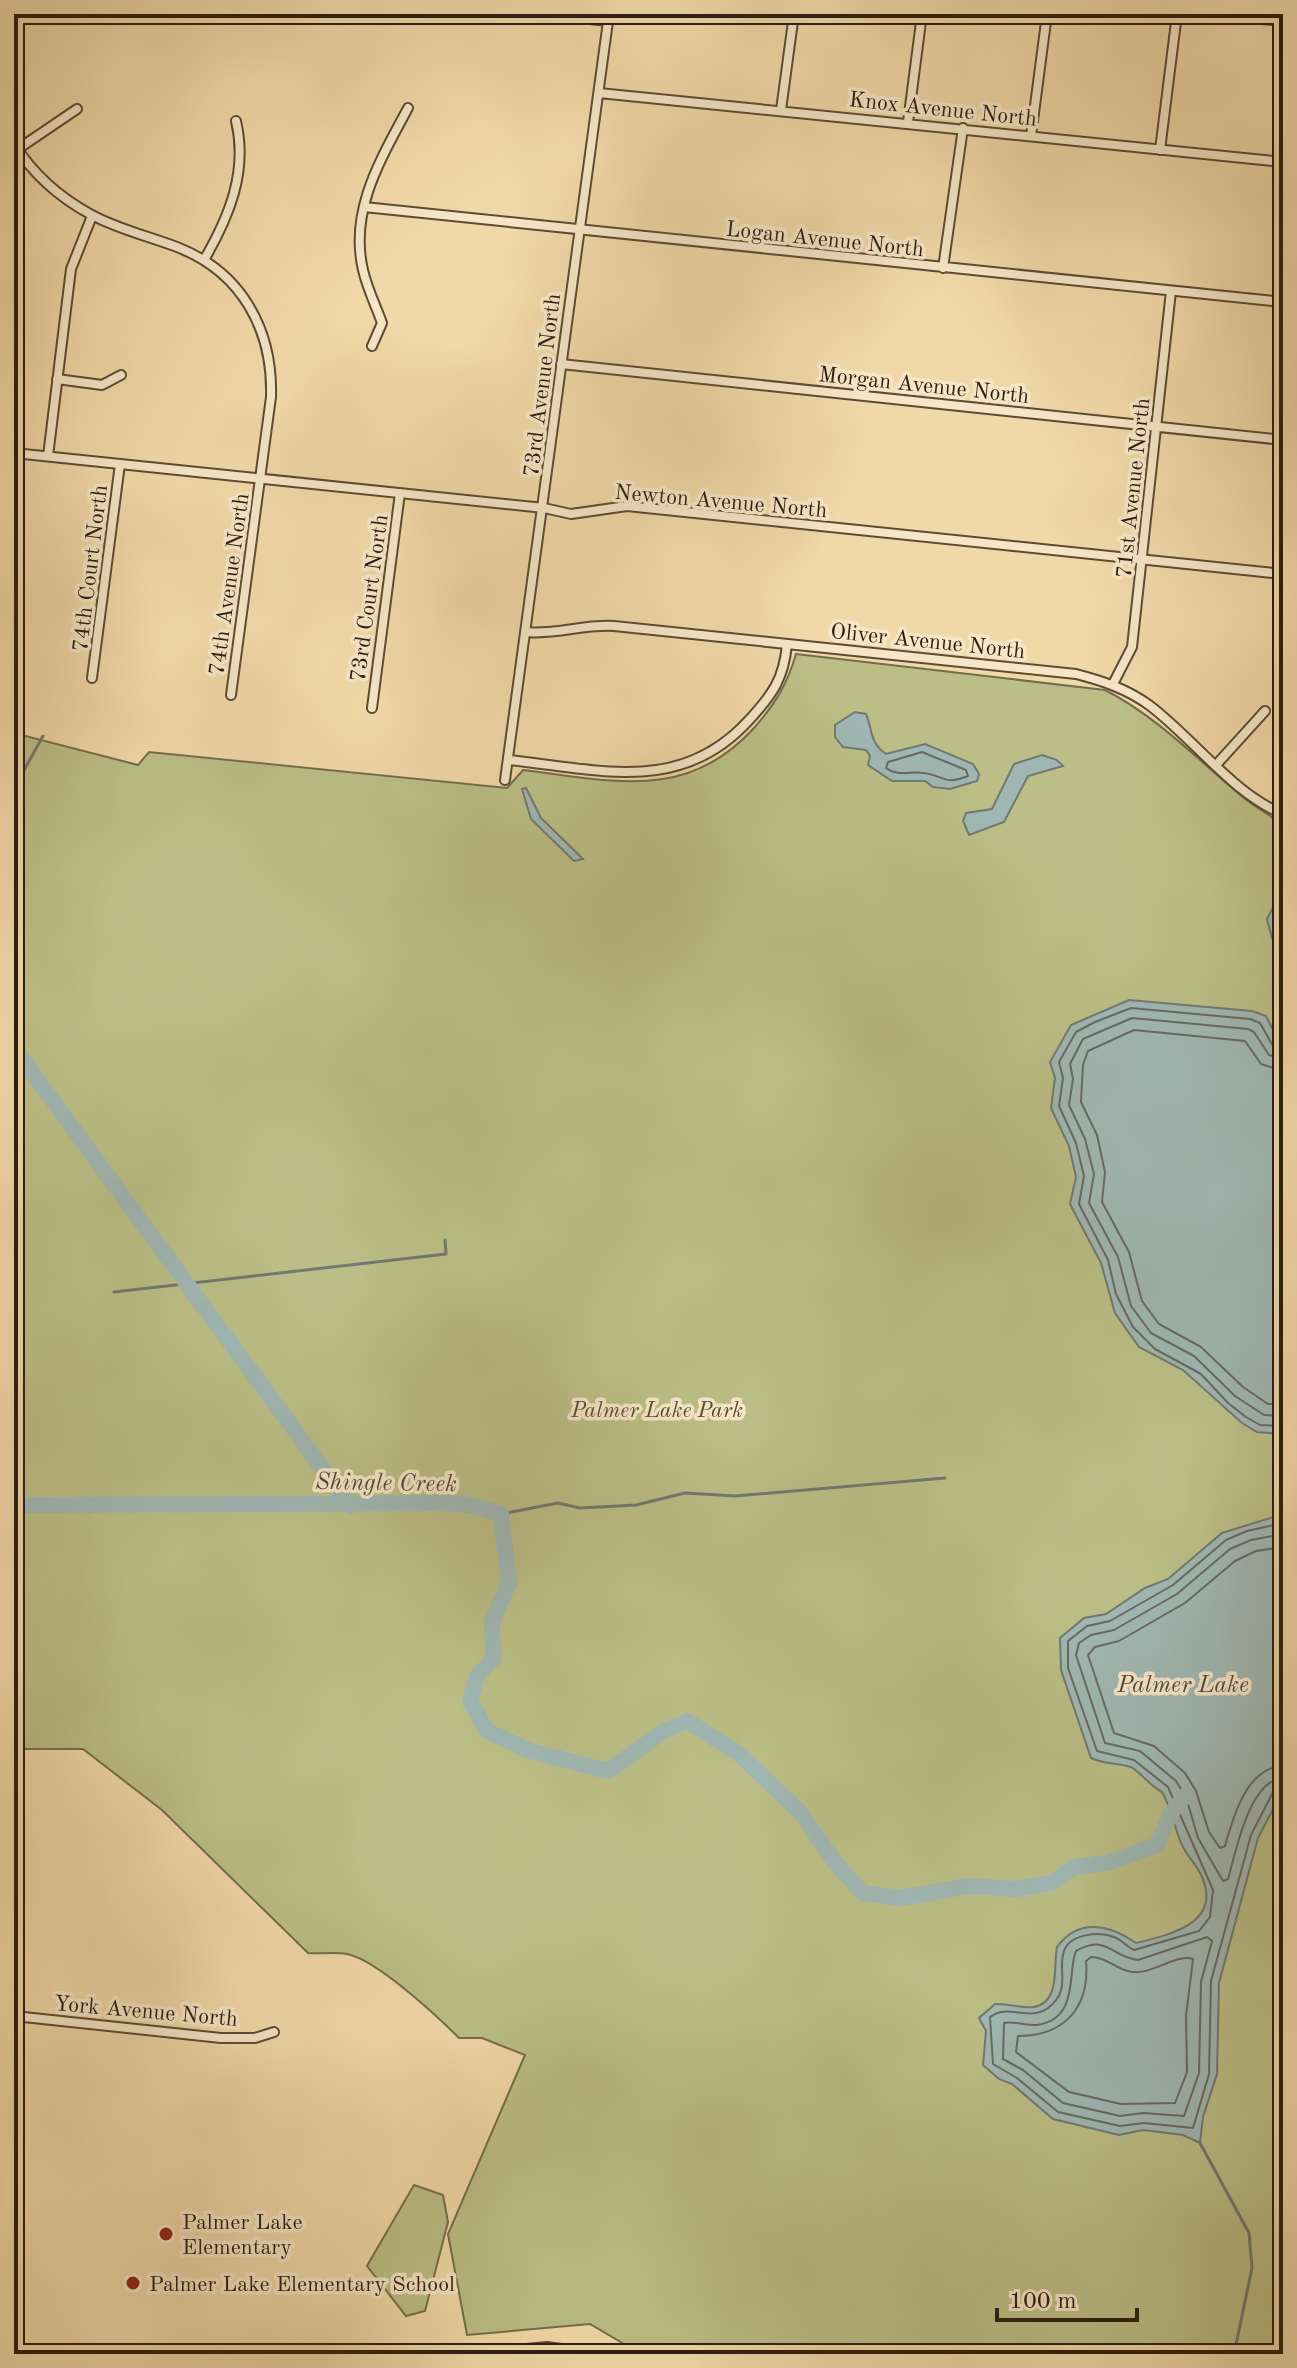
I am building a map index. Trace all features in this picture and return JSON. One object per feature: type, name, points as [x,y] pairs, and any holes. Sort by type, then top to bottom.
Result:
[{"type":"street","points":[[543,14],[609,17]]},
{"type":"street","points":[[781,110],[794,14]]},
{"type":"street","points":[[908,122],[922,14]]},
{"type":"street","points":[[1031,136],[1047,14]]},
{"type":"street","points":[[1160,150],[1177,14]]},
{"type":"street","points":[[1207,14],[1283,21]]},
{"type":"street","name":"73rd Avenue North","points":[[505,780],[609,17]]},
{"type":"street","name":"Knox Avenue North","points":[[599,93],[1283,162]]},
{"type":"street","points":[[372,346],[382,323],[361,256],[364,207],[376,167],[408,108]]},
{"type":"street","points":[[16,147],[77,109]]},
{"type":"street","points":[[204,260],[233,201],[241,144],[236,121]]},
{"type":"street","points":[[943,268],[963,128]]},
{"type":"street","name":"74th Avenue North","points":[[16,147],[44,182],[92,216],[204,260],[237,288],[251,306],[269,350],[271,397],[231,695]]},
{"type":"street","name":"Logan Avenue North","points":[[364,207],[579,232],[1283,302]]},
{"type":"street","points":[[48,456],[71,269],[92,216]]},
{"type":"street","name":"71st Avenue North","points":[[1113,684],[1132,647],[1171,291]]},
{"type":"street","name":"Morgan Avenue North","points":[[561,364],[1283,440]]},
{"type":"street","points":[[57,379],[102,385],[121,375]]},
{"type":"street","name":"Newton Avenue North","points":[[14,453],[544,508],[571,514],[627,506],[1283,574]]},
{"type":"street","name":"74th Court North","points":[[92,678],[120,464]]},
{"type":"street","name":"73rd Court North","points":[[372,708],[400,493]]},
{"type":"street","name":"Oliver Avenue North","points":[[525,632],[559,634],[598,625],[1076,674],[1113,684],[1150,706],[1216,765],[1283,814]]},
{"type":"street","points":[[508,760],[654,773],[700,760],[739,732],[776,690],[787,644]]},
{"type":"street","points":[[1216,765],[1265,711]]},
{"type":"street","name":"York Avenue North","points":[[14,2016],[221,2038],[255,2038],[274,2032]]},
{"type":"street","points":[[473,2354],[547,2347],[596,2354]]},
{"type":"green space","name":"Palmer Lake Park","points":[[796,654],[1105,690],[1160,726],[1283,829],[1283,2354],[641,2354],[590,2324],[467,2335],[448,2234],[525,2055],[482,2038],[459,2038],[406,1990],[360,1958],[342,1953],[308,1953],[162,1810],[83,1749],[14,1749],[14,733],[138,765],[149,752],[507,788],[523,770],[617,781],[646,781],[674,777],[702,768],[728,752],[754,728],[774,702]]},
{"type":"green space","points":[[414,2185],[443,2195],[448,2222],[425,2311],[406,2316],[367,2266]]},
{"type":"water","points":[[855,712],[866,714],[874,740],[886,754],[925,744],[973,764],[979,774],[977,781],[950,789],[933,787],[925,781],[892,781],[868,765],[870,756],[866,750],[843,747],[835,737],[835,725]]},
{"type":"water","points":[[1042,755],[1057,760],[1063,766],[1028,776],[1004,822],[969,835],[963,821],[966,813],[992,809],[1014,764]]},
{"type":"water","points":[[526,788],[541,818],[583,859],[574,861],[531,819],[522,789]]},
{"type":"water","points":[[1279,896],[1283,898],[1283,938],[1272,938],[1267,919]]},
{"type":"water","points":[[1129,1000],[1252,1011],[1266,1016],[1283,1050],[1283,1434],[1257,1432],[1242,1423],[1183,1370],[1139,1347],[1115,1313],[1101,1263],[1070,1204],[1076,1177],[1069,1146],[1051,1108],[1055,1078],[1050,1062],[1071,1025]]},
{"type":"water","name":"Palmer Lake","points":[[1283,1514],[1283,1790],[1258,1838],[1219,1983],[1217,2074],[1203,2117],[1200,2143],[1183,2135],[1143,2130],[1119,2135],[1053,2119],[1012,2084],[999,2079],[983,2065],[986,2031],[979,2018],[995,2004],[1034,2007],[1043,2004],[1052,1991],[1057,1947],[1075,1931],[1105,1928],[1136,1943],[1163,1936],[1177,1931],[1199,1916],[1205,1906],[1206,1893],[1200,1873],[1182,1845],[1162,1792],[1131,1767],[1091,1758],[1061,1670],[1060,1638],[1084,1618],[1106,1614],[1145,1588],[1168,1579],[1222,1533]]},
{"type":"waterway","points":[[14,788],[43,736]]},
{"type":"waterway","points":[[14,1048],[350,1506]]},
{"type":"waterway","points":[[114,1292],[446,1254],[445,1240]]},
{"type":"waterway","points":[[501,1514],[558,1503],[580,1508],[636,1505],[685,1493],[735,1496],[945,1478]]},
{"type":"waterway","name":"Shingle Creek","points":[[14,1505],[446,1503],[470,1505],[501,1514],[509,1583],[492,1622],[493,1659],[477,1676],[470,1701],[487,1731],[530,1751],[608,1771],[664,1731],[687,1721],[738,1753],[801,1813],[836,1864],[863,1893],[900,1898],[969,1886],[1013,1889],[1052,1883],[1074,1867],[1107,1863],[1157,1845],[1171,1813],[1186,1795]]},
{"type":"waterway","points":[[1200,2143],[1249,2233],[1252,2268],[1234,2354]]},
{"type":"place","name":"Palmer Lake Elementary","points":[[166,2234]]},
{"type":"place","name":"Palmer Lake Elementary School","points":[[133,2283]]}]
